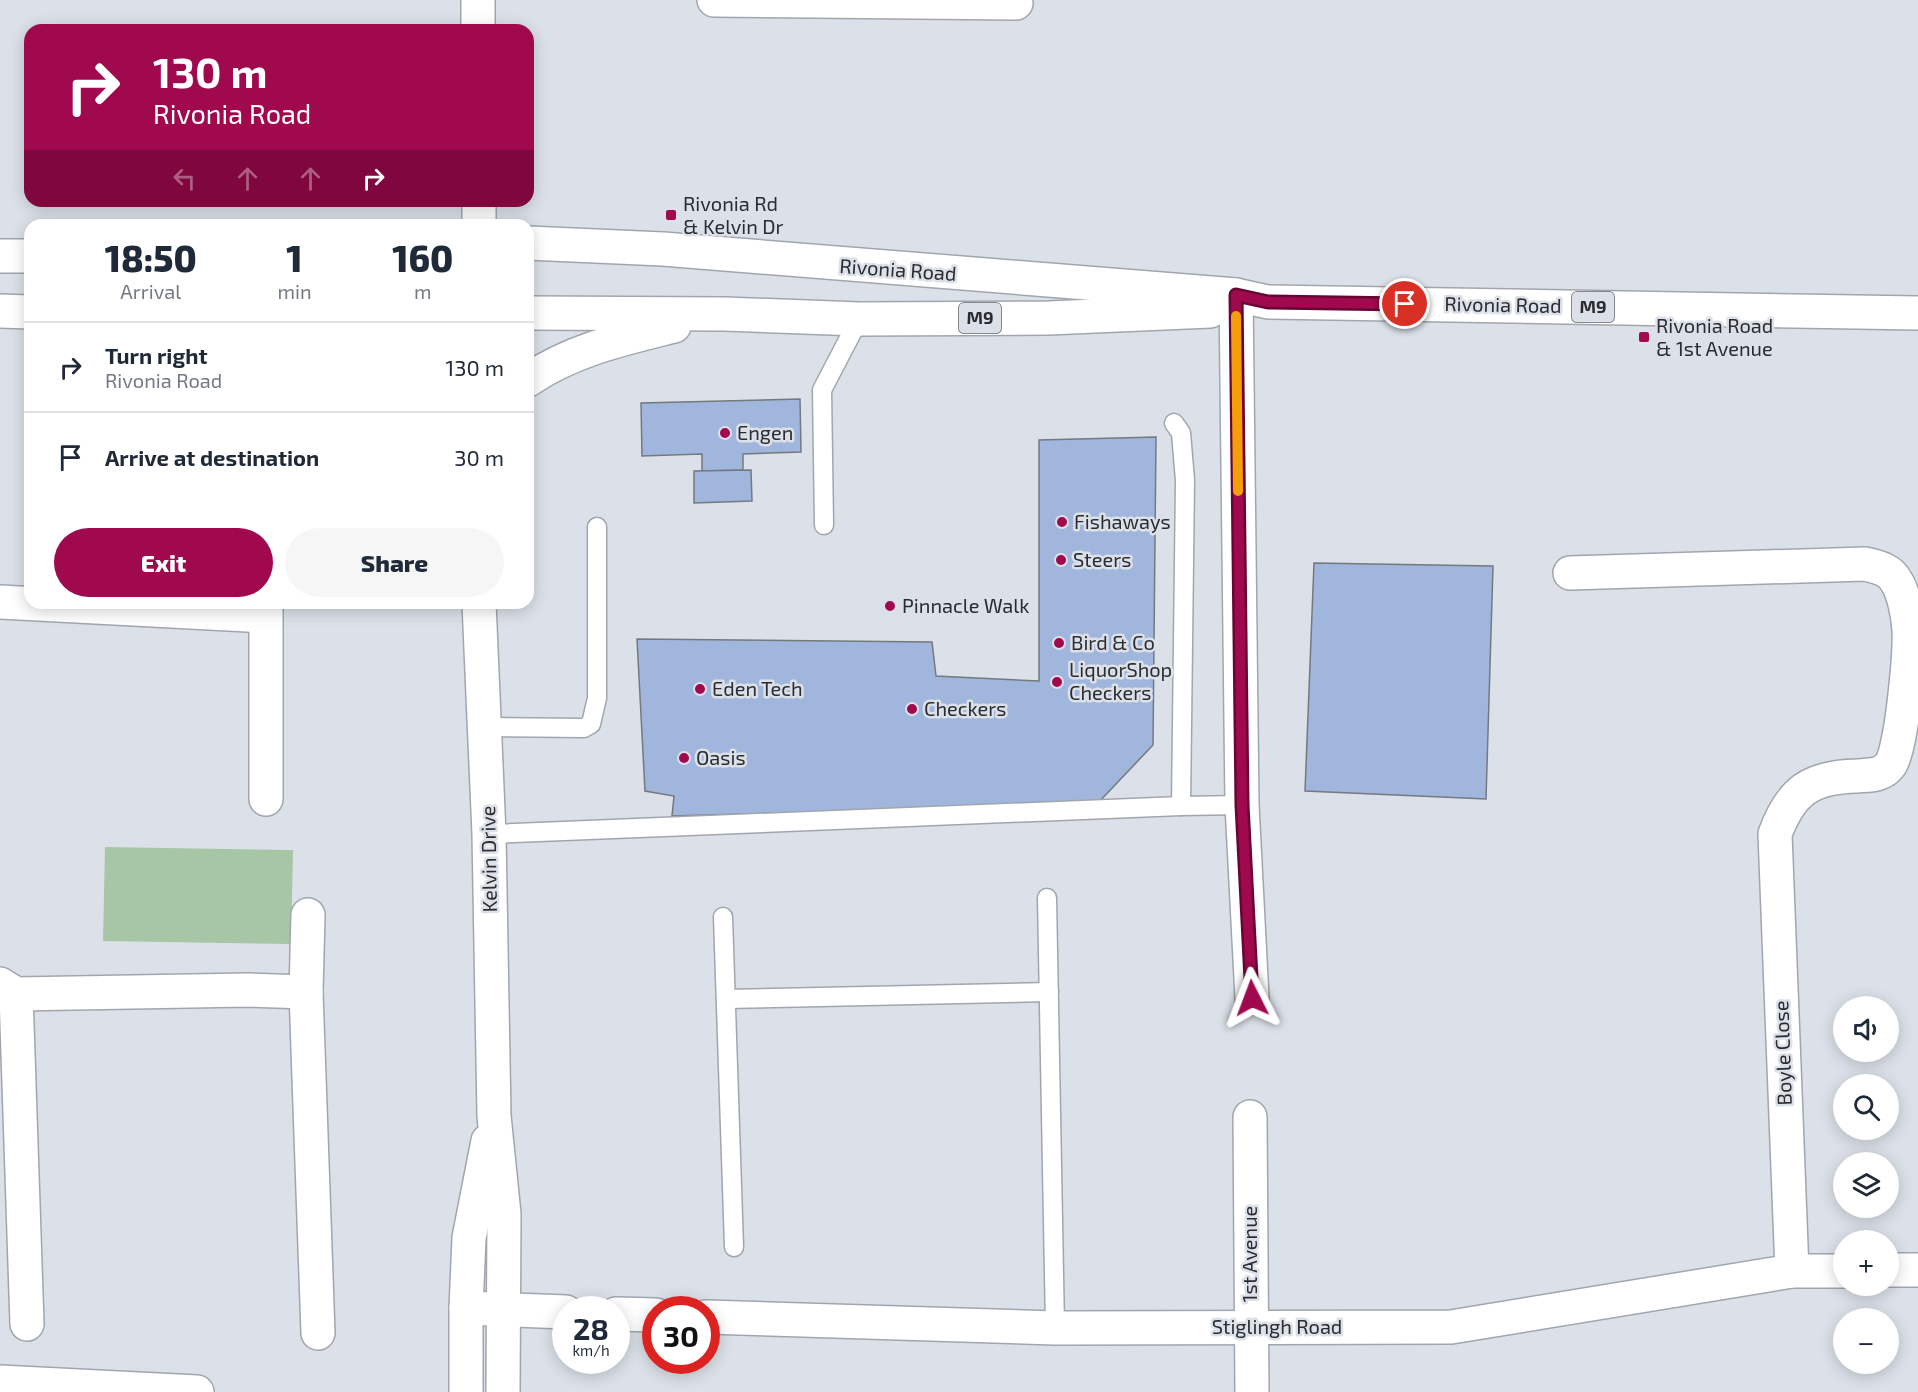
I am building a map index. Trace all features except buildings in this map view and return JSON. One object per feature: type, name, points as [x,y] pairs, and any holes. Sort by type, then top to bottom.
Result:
[{"type":"street","points":[[478,0],[478,24]]},
{"type":"street","points":[[714,0],[1016,3]]},
{"type":"street","name":"Rivonia Road","points":[[534,243],[663,249],[1236,302]]},
{"type":"street","points":[[0,256],[24,256]]},
{"type":"street","points":[[1236,302],[1242,805],[1252,998]]},
{"type":"street","name":"Rivonia Road","points":[[534,314],[725,314],[859,319],[1049,318],[1236,302],[1918,313]]},
{"type":"street","points":[[0,311],[24,312]]},
{"type":"street","points":[[534,376],[595,346],[725,314]]},
{"type":"street","name":"Boyle Close","points":[[1570,573],[1854,563],[1879,567],[1889,572],[1896,579],[1901,592],[1909,629],[1901,731],[1895,756],[1883,772],[1872,775],[1840,776],[1803,789],[1790,801],[1775,834],[1792,1271]]},
{"type":"street","points":[[0,602],[24,603]]},
{"type":"street","points":[[266,609],[266,799]]},
{"type":"street","name":"Kelvin Drive","points":[[479,609],[489,834],[494,1116],[504,1214],[503,1392]]},
{"type":"street","points":[[308,915],[306,992],[318,1333]]},
{"type":"street","points":[[27,1324],[8,989],[306,992]]},
{"type":"street","name":"Kelvin Drive","points":[[466,1392],[469,1238],[494,1116]]},
{"type":"street","name":"1st Avenue","points":[[1250,1117],[1252,1392]]},
{"type":"street","points":[[1899,1270],[1918,1270]]},
{"type":"street","name":"Stiglingh Road","points":[[720,1317],[1055,1328],[1451,1327],[1792,1271],[1833,1271]]},
{"type":"street","points":[[466,1308],[552,1312]]},
{"type":"street","points":[[0,1383],[197,1392]]},
{"type":"lane","points":[[824,525],[822,390],[859,319]]},
{"type":"lane","points":[[1174,423],[1181,434],[1185,480],[1181,806]]},
{"type":"lane","points":[[485,727],[584,728],[591,724],[597,698],[597,527]]},
{"type":"lane","points":[[489,834],[1242,805]]},
{"type":"lane","points":[[1047,898],[1055,1328]]},
{"type":"lane","points":[[723,917],[734,1247]]},
{"type":"lane","points":[[726,999],[1049,992]]},
{"type":"green space","points":[[105,847],[293,850],[291,944],[103,941]]},
{"type":"slow traffic","points":[[1236,316],[1238,491]]},
{"type":"place","name":"Rivonia Rd & Kelvin Dr","points":[[671,215]]},
{"type":"place","name":"Rivonia Road & 1st Avenue","points":[[1644,337]]},
{"type":"place","name":"Engen","points":[[725,433]]},
{"type":"place","name":"Fishaways","points":[[1062,522]]},
{"type":"place","name":"Steers","points":[[1061,560]]},
{"type":"place","name":"Pinnacle Walk","points":[[890,606]]},
{"type":"place","name":"Bird & Co","points":[[1059,643]]},
{"type":"place","name":"LiquorShop Checkers","points":[[1057,682]]},
{"type":"place","name":"Eden Tech","points":[[700,689]]},
{"type":"place","name":"Checkers","points":[[912,709]]},
{"type":"place","name":"Oasis","points":[[684,758]]},
{"type":"route","points":[[1252,998],[1242,805],[1236,295],[1268,302],[1405,304]]}]
